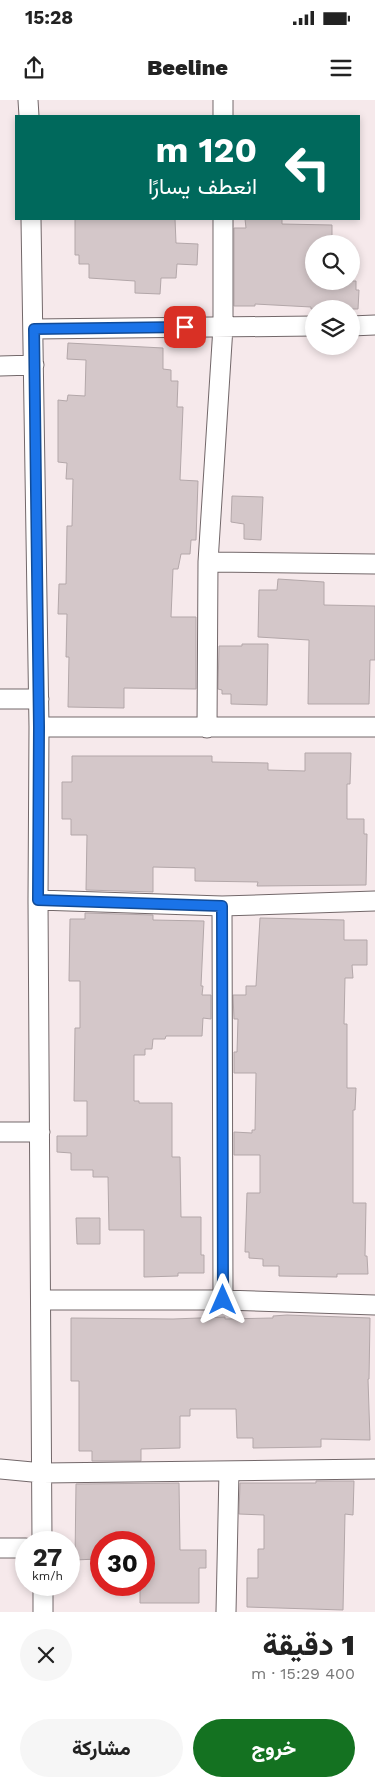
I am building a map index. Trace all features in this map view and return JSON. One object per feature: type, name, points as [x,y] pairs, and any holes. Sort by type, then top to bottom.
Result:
[{"type":"street","points":[[28,100],[28,115]]},
{"type":"street","points":[[223,100],[223,115]]},
{"type":"street","points":[[31,220],[39,699],[38,900],[42,1531]]},
{"type":"street","points":[[207,728],[208,562],[223,327],[223,220]]},
{"type":"street","points":[[34,329],[305,326]]},
{"type":"street","points":[[360,326],[375,326]]},
{"type":"street","points":[[0,366],[34,365]]},
{"type":"street","points":[[208,562],[375,564]]},
{"type":"street","points":[[0,699],[39,699]]},
{"type":"street","points":[[39,727],[375,727]]},
{"type":"street","points":[[38,900],[222,906],[375,901]]},
{"type":"street","points":[[222,906],[223,1300]]},
{"type":"street","points":[[0,1132],[40,1132]]},
{"type":"street","points":[[42,1300],[223,1300],[375,1305]]},
{"type":"street","points":[[0,1469],[43,1473],[375,1469]]},
{"type":"street","points":[[226,1612],[229,1471]]},
{"type":"street","points":[[0,1548],[15,1548]]},
{"type":"street","points":[[43,1596],[43,1612]]},
{"type":"building","points":[[75,220],[175,220],[176,243],[198,244],[197,265],[177,264],[176,278],[161,278],[160,294],[135,293],[135,281],[89,278],[89,264],[79,264],[79,255],[75,255]]},
{"type":"building","points":[[245,220],[282,220],[282,224],[332,225],[332,235],[305,235],[305,290],[359,290],[358,300],[305,300],[305,307],[255,304],[255,306],[234,306],[234,228],[246,228]]},
{"type":"building","points":[[68,343],[163,348],[163,369],[171,370],[171,381],[178,381],[177,407],[183,407],[180,480],[198,481],[196,540],[191,540],[190,554],[181,554],[178,569],[173,569],[171,617],[196,617],[196,689],[124,688],[124,708],[68,707],[69,657],[66,657],[67,614],[58,614],[59,584],[66,584],[67,526],[72,526],[73,479],[66,479],[67,463],[58,462],[58,400],[67,401],[68,395],[85,396],[86,360],[67,359]]},
{"type":"building","points":[[232,496],[263,497],[261,540],[244,539],[244,524],[231,522]]},
{"type":"building","points":[[278,579],[324,582],[324,605],[375,606],[375,660],[370,660],[369,704],[308,704],[309,640],[258,637],[259,590],[277,590]]},
{"type":"building","points":[[242,644],[268,644],[267,705],[231,704],[231,694],[222,694],[222,690],[218,689],[219,646],[242,646]]},
{"type":"building","points":[[305,753],[351,753],[350,784],[347,784],[347,819],[364,819],[364,834],[367,834],[366,885],[257,886],[258,882],[195,881],[195,868],[153,867],[153,892],[86,890],[87,835],[71,835],[71,819],[62,819],[62,782],[72,782],[72,756],[212,756],[212,762],[268,763],[268,770],[305,771]]},
{"type":"building","points":[[85,913],[153,915],[153,920],[204,921],[201,986],[203,986],[202,995],[211,995],[211,1019],[203,1018],[202,1036],[166,1036],[165,1039],[153,1039],[152,1049],[145,1049],[145,1055],[134,1055],[134,1101],[139,1101],[139,1103],[172,1103],[172,1157],[180,1157],[181,1217],[201,1217],[201,1255],[204,1255],[204,1273],[178,1273],[178,1276],[144,1277],[144,1230],[109,1230],[108,1177],[93,1177],[93,1170],[71,1170],[71,1153],[57,1152],[57,1136],[87,1136],[87,1101],[74,1101],[75,1028],[80,1028],[80,981],[69,981],[70,919],[85,919]]},
{"type":"building","points":[[260,918],[344,920],[344,940],[367,940],[367,965],[352,965],[353,978],[345,978],[344,1024],[347,1024],[347,1088],[356,1088],[355,1110],[353,1110],[353,1203],[366,1203],[365,1256],[367,1256],[368,1274],[337,1274],[337,1277],[279,1276],[279,1266],[263,1266],[263,1259],[249,1258],[249,1252],[245,1252],[247,1193],[260,1193],[260,1155],[234,1155],[234,1132],[252,1133],[252,1130],[255,1130],[256,1073],[234,1073],[234,1052],[237,1052],[238,1019],[234,1019],[233,995],[246,995],[246,986],[256,986]]},
{"type":"building","points":[[76,1218],[100,1218],[100,1244],[77,1244]]},
{"type":"building","points":[[273,1316],[370,1318],[368,1379],[370,1440],[321,1439],[321,1447],[253,1448],[253,1438],[237,1438],[236,1409],[190,1409],[190,1416],[180,1416],[180,1448],[141,1449],[141,1461],[92,1461],[92,1451],[79,1451],[79,1381],[71,1381],[71,1318],[173,1319],[225,1317],[225,1319],[273,1318]]},
{"type":"building","points":[[316,1481],[354,1481],[353,1515],[345,1514],[343,1610],[247,1607],[247,1578],[258,1578],[258,1549],[264,1549],[264,1515],[239,1514],[240,1483],[316,1483]]},
{"type":"building","points":[[179,1483],[180,1550],[206,1550],[206,1568],[199,1568],[199,1603],[140,1603],[140,1596],[155,1596],[155,1531],[90,1531],[90,1559],[80,1560],[80,1531],[75,1531],[76,1484]]},
{"type":"route","points":[[185,327],[34,329],[39,727],[38,900],[222,906],[223,1300]]}]
